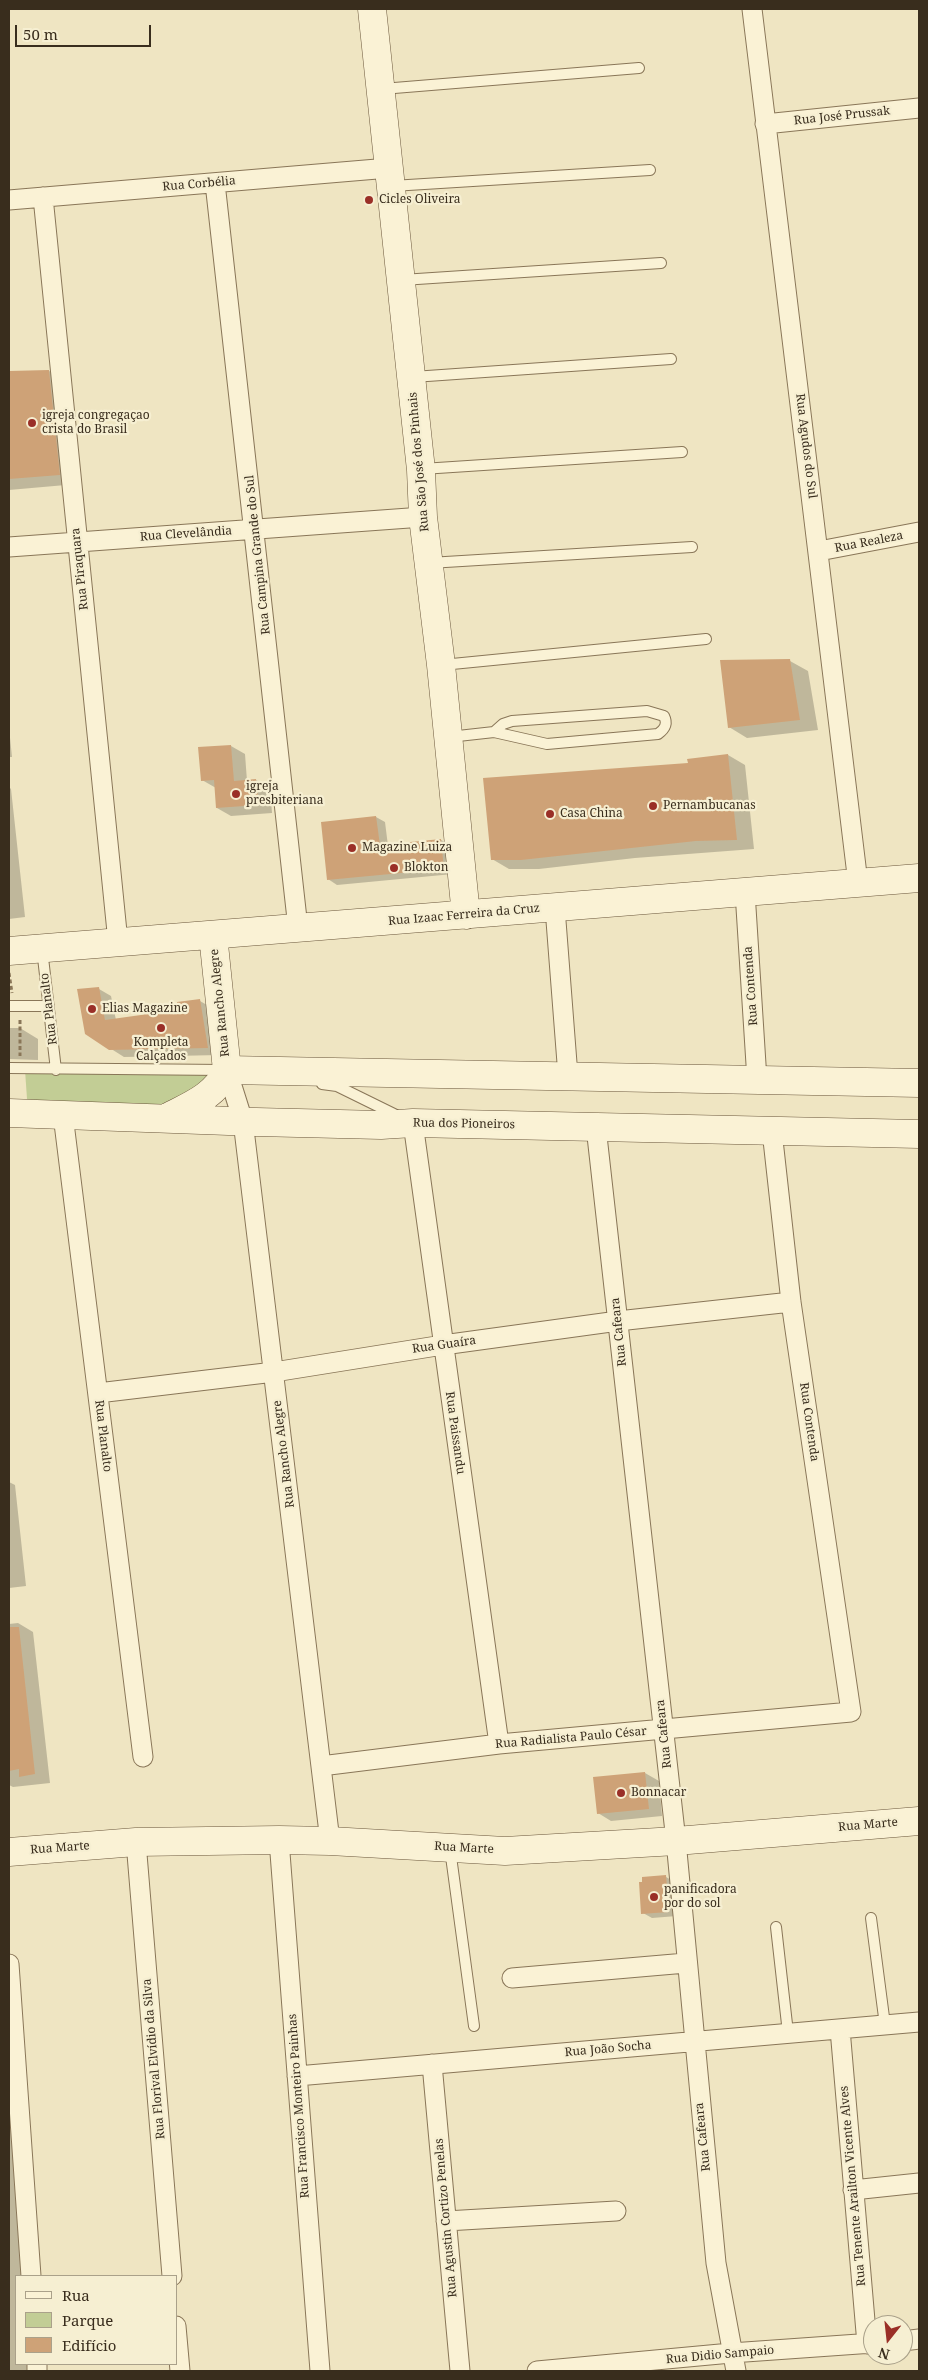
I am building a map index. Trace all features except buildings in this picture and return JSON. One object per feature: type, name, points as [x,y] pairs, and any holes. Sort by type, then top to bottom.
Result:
[{"type":"street","name":"Rua São José dos Pinhais","points":[[372,9],[411,378],[423,517],[441,665],[466,915]]},
{"type":"street","name":"Rua Agudos do Sul","points":[[752,9],[820,551],[858,883]]},
{"type":"street","name":"Rua José Prussak","points":[[765,124],[919,108]]},
{"type":"street","name":"Rua Corbélia","points":[[9,200],[215,182],[390,177]]},
{"type":"street","name":"Rua Campina Grande do Sul","points":[[215,182],[298,928]]},
{"type":"street","name":"Rua Piraquara","points":[[43,197],[118,942]]},
{"type":"street","name":"Rua Clevelândia","points":[[9,547],[423,517]]},
{"type":"street","name":"Rua Realeza","points":[[820,551],[919,532]]},
{"type":"street","name":"Rua Izaac Ferreira da Cruz","points":[[9,950],[919,878]]},
{"type":"street","name":"Rua Contenda","points":[[745,892],[758,1080]]},
{"type":"street","points":[[555,908],[568,1076]]},
{"type":"street","name":"Rua Rancho Alegre","points":[[214,935],[227,1070],[243,1121],[330,1841]]},
{"type":"street","points":[[227,1070],[919,1083]]},
{"type":"street","name":"Rua Rancho Alegre","points":[[166,1119],[213,1092],[222,1081],[227,1070]]},
{"type":"street","name":"Rua dos Pioneiros","points":[[9,1113],[381,1125],[413,1123],[919,1134]]},
{"type":"street","name":"Rua Planalto","points":[[63,1115],[143,1757]]},
{"type":"street","name":"Rua Paissandu","points":[[413,1123],[499,1744]]},
{"type":"street","name":"Rua Cafeara","points":[[596,1127],[676,1841],[693,2042],[716,2263],[731,2353],[736,2371]]},
{"type":"street","name":"Rua Contenda","points":[[772,1131],[791,1302],[852,1712]]},
{"type":"street","name":"Rua Guaíra","points":[[98,1393],[274,1372],[443,1345],[618,1321],[791,1302]]},
{"type":"street","name":"Rua Radialista Paulo César","points":[[321,1766],[499,1744],[852,1712]]},
{"type":"street","name":"Rua Marte","points":[[9,1852],[136,1842],[279,1840],[505,1851],[676,1841],[919,1821]]},
{"type":"street","name":"Rua Francisco Monteiro Painhas","points":[[279,1840],[320,2371]]},
{"type":"street","name":"Rua Florival Elvídio da Silva","points":[[136,1842],[172,2275]]},
{"type":"street","points":[[512,1978],[686,1963]]},
{"type":"street","points":[[9,1964],[31,2275]]},
{"type":"street","name":"Rua João Socha","points":[[297,2076],[919,2022]]},
{"type":"street","name":"Rua Tenente Arailton Vicente Alves","points":[[840,2029],[853,2190],[867,2315]]},
{"type":"street","name":"Rua Agustin Cortizo Penelas","points":[[432,2064],[460,2371]]},
{"type":"street","points":[[853,2190],[919,2184]]},
{"type":"street","points":[[446,2221],[616,2211]]},
{"type":"street","name":"Rua Didio Sampaio","points":[[537,2371],[731,2353],[863,2344]]},
{"type":"street","points":[[178,2348],[180,2371]]},
{"type":"lane","points":[[381,89],[639,68]]},
{"type":"lane","points":[[390,177],[650,170]]},
{"type":"lane","points":[[401,280],[661,263]]},
{"type":"lane","points":[[411,378],[671,359]]},
{"type":"lane","points":[[420,470],[682,452]]},
{"type":"lane","points":[[429,563],[692,547]]},
{"type":"lane","points":[[441,665],[706,640]]},
{"type":"lane","points":[[448,737],[494,732],[547,744],[658,734],[664,729],[667,722],[664,716],[647,710],[512,721],[503,724],[494,732]]},
{"type":"lane","name":"Rua Planalto","points":[[42,948],[56,1070]]},
{"type":"lane","points":[[9,1006],[49,1006]]},
{"type":"lane","points":[[9,1068],[56,1070],[227,1070],[337,1086],[413,1123]]},
{"type":"lane","points":[[450,1848],[474,2026]]},
{"type":"lane","points":[[871,1918],[885,2025]]},
{"type":"lane","points":[[776,1927],[788,2033]]},
{"type":"green space","points":[[25,1070],[222,1071],[164,1117],[28,1113]]},
{"type":"place","name":"Cicles Oliveira","points":[[369,200]]},
{"type":"place","name":"igreja congregaçao crista do Brasil","points":[[32,423]]},
{"type":"place","name":"igreja presbiteriana","points":[[236,794]]},
{"type":"place","name":"Pernambucanas","points":[[653,806]]},
{"type":"place","name":"Casa China","points":[[550,814]]},
{"type":"place","name":"Magazine Luiza","points":[[352,848]]},
{"type":"place","name":"Blokton","points":[[394,868]]},
{"type":"place","name":"Elias Magazine","points":[[92,1009]]},
{"type":"place","name":"Kompleta Calçados","points":[[161,1028]]},
{"type":"place","name":"Bonnacar","points":[[621,1793]]},
{"type":"place","name":"panificadora por do sol","points":[[654,1897]]}]
